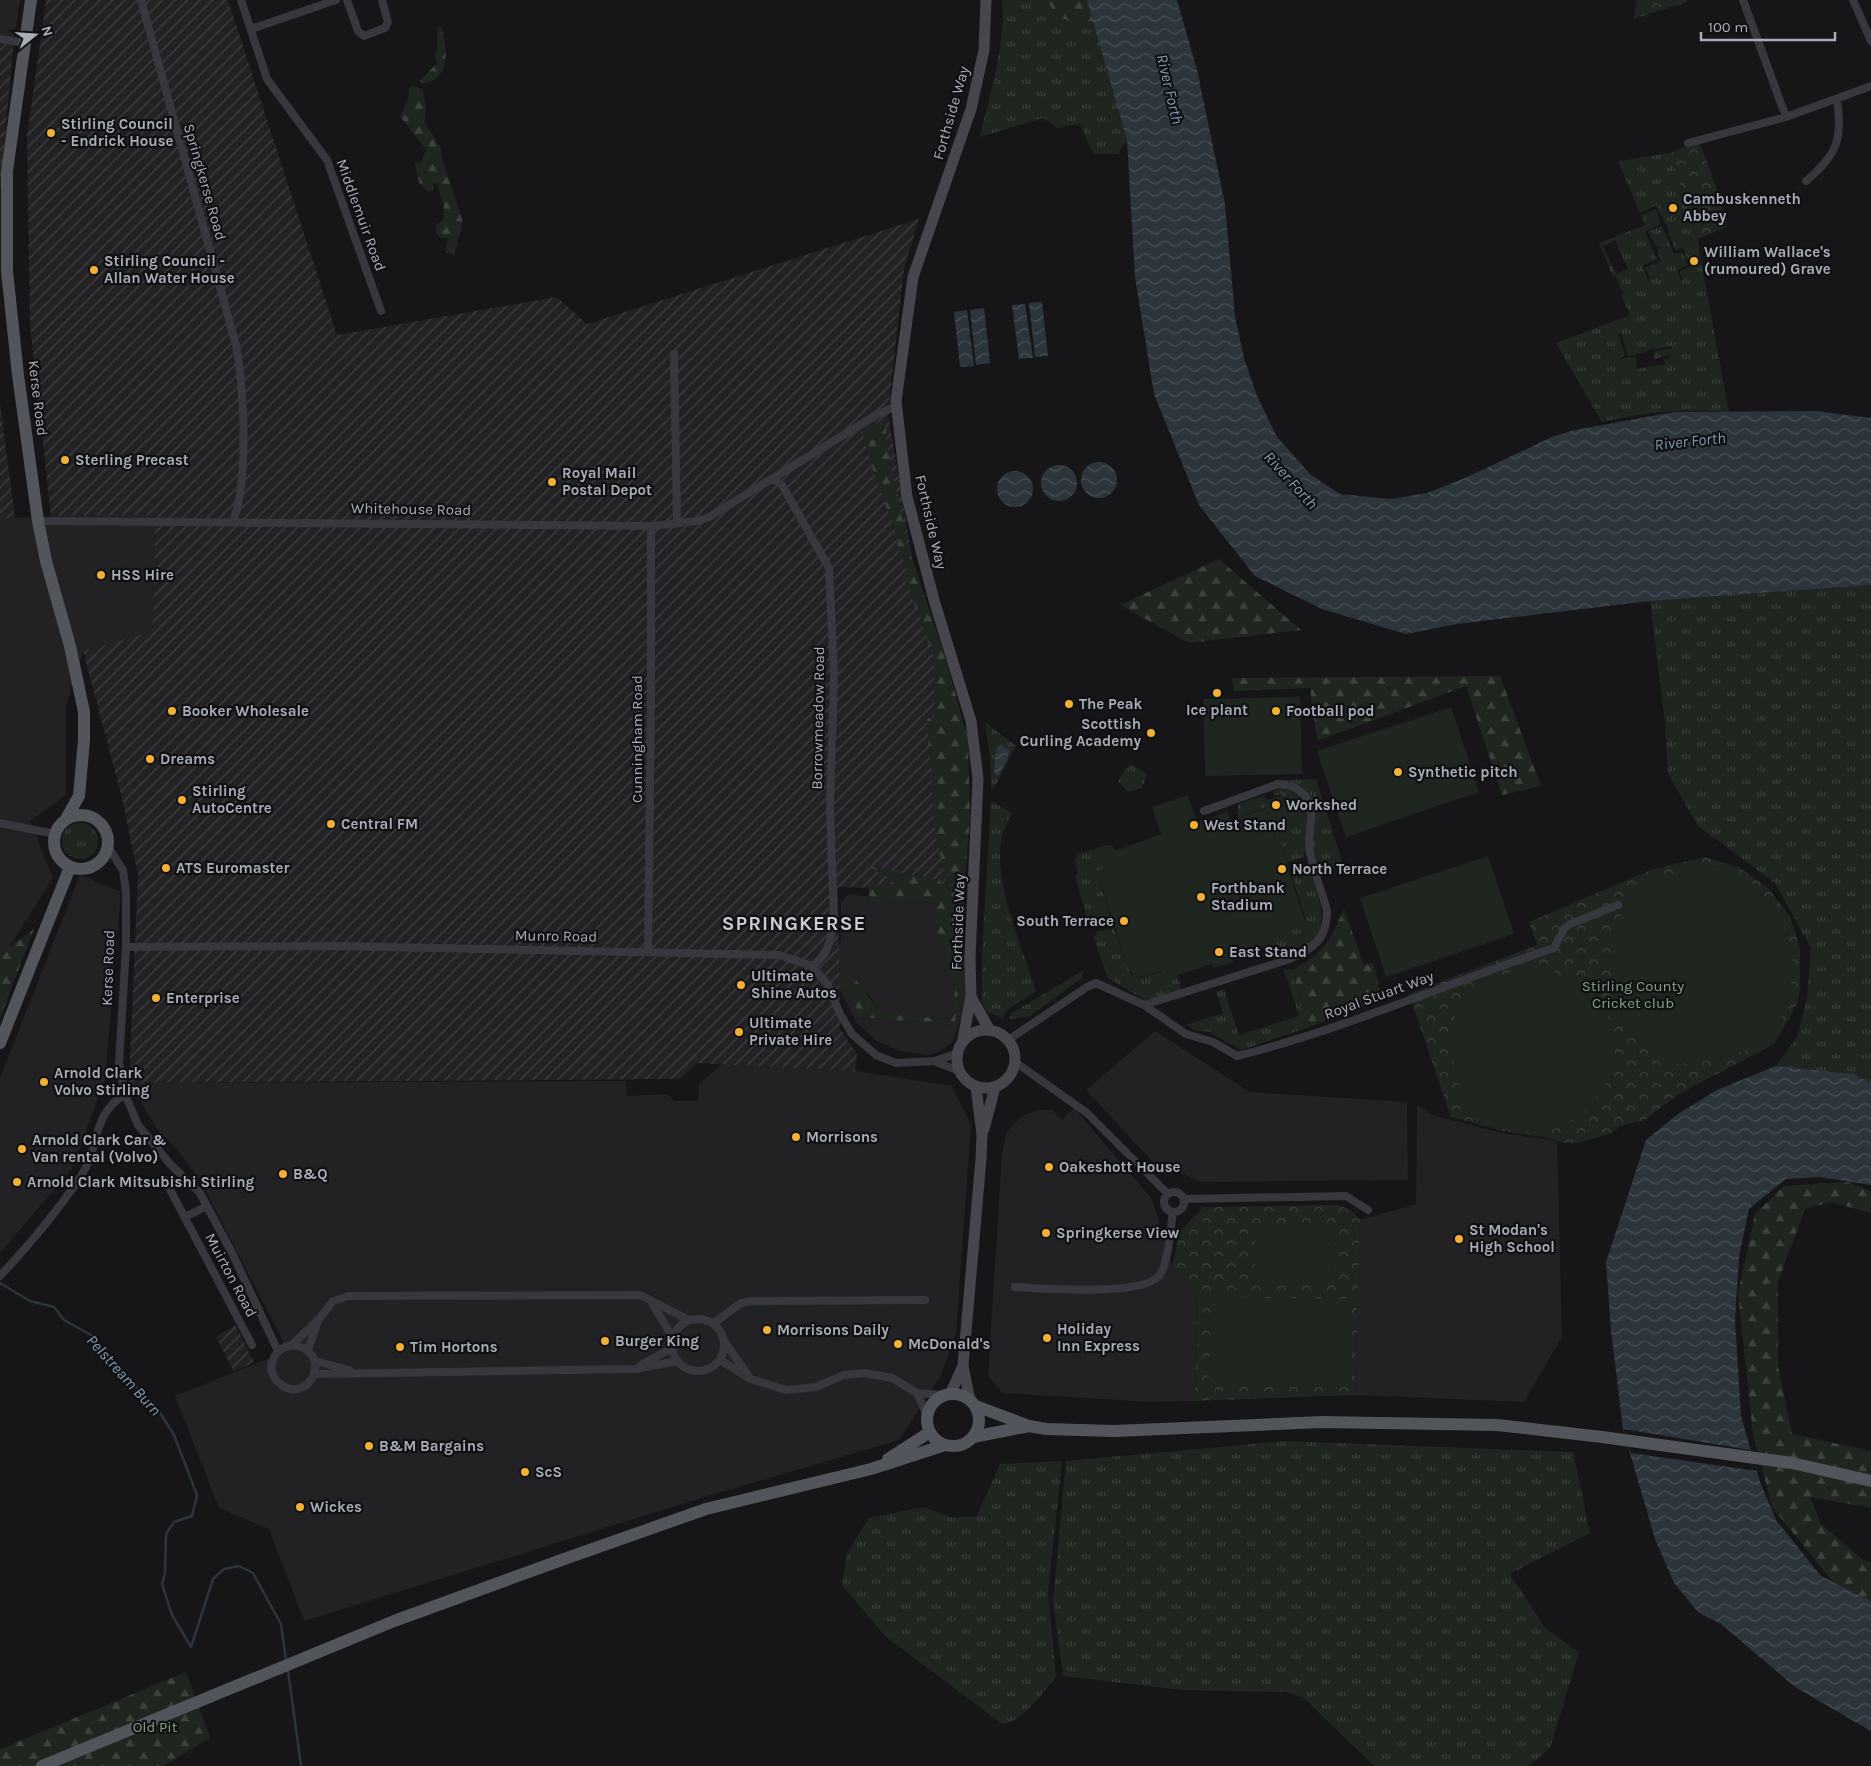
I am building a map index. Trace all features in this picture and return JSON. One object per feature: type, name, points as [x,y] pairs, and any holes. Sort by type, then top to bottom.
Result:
[{"type":"main road","name":"Kerse Road","points":[[31,0],[7,171],[7,264],[18,375],[38,521],[46,561],[70,646],[84,712],[84,740],[79,796],[66,819]]},
{"type":"main road","points":[[79,796],[94,818],[106,831],[108,847],[105,855],[93,866],[78,869],[63,863],[55,850],[55,834],[66,819],[80,815],[94,818]]},
{"type":"main road","points":[[0,1043],[70,867]]},
{"type":"main road","points":[[1030,1426],[973,1403],[961,1394],[947,1394],[933,1403],[927,1416],[930,1432],[936,1440],[946,1445],[958,1446],[973,1437],[1030,1426],[1114,1431],[1322,1422],[1497,1426],[1602,1437],[1792,1463],[1871,1481]]},
{"type":"main road","points":[[973,1403],[980,1422],[973,1437]]},
{"type":"main road","points":[[871,1469],[930,1432]]},
{"type":"main road","points":[[42,1766],[394,1621],[557,1561],[706,1509],[871,1469],[946,1445]]},
{"type":"main road","points":[[33,1766],[55,1761]]},
{"type":"street","name":"Springkerse Road","points":[[142,0],[234,337],[241,376],[242,466],[239,506],[233,521]]},
{"type":"street","name":"Middlemuir Road","points":[[242,0],[267,79],[328,160],[381,311]]},
{"type":"street","points":[[250,29],[336,0]]},
{"type":"street","points":[[347,0],[358,31],[364,36],[385,28],[388,22],[382,0]]},
{"type":"street","name":"Forthside Way","points":[[964,1039],[971,997],[970,957],[978,800],[972,721],[934,600],[907,496],[897,406],[913,277],[971,109],[984,50],[986,0]]},
{"type":"street","points":[[1743,0],[1786,117]]},
{"type":"street","points":[[1853,0],[1871,41]]},
{"type":"street","points":[[0,39],[25,42]]},
{"type":"street","points":[[1688,143],[1786,117],[1837,100],[1871,86]]},
{"type":"street","points":[[1806,181],[1829,159],[1837,143],[1841,125],[1837,100]]},
{"type":"street","points":[[674,354],[677,523]]},
{"type":"street","name":"Whitehouse Road","points":[[38,521],[233,521],[651,526],[677,523],[710,517],[878,414],[897,406]]},
{"type":"street","name":"Borrowmeadow Road","points":[[773,479],[782,485],[829,568],[834,673],[830,807],[834,924],[830,942],[822,960],[812,966]]},
{"type":"street","name":"Cunningham Road","points":[[648,951],[651,526]]},
{"type":"street","points":[[1144,1005],[1246,973],[1309,950],[1318,943],[1325,927],[1327,911],[1310,851],[1309,834],[1312,811],[1309,803],[1297,788],[1278,784],[1204,811]]},
{"type":"street","points":[[0,823],[55,834]]},
{"type":"street","name":"Kerse Road","points":[[108,847],[123,870],[126,893],[126,947],[119,1063],[125,1094],[138,1125],[170,1164],[193,1185],[207,1206],[278,1351]]},
{"type":"street","name":"Royal Stuart Way","points":[[1008,1040],[1086,987],[1096,983],[1144,1005],[1186,1034],[1213,1042],[1237,1056],[1271,1048],[1554,948],[1564,929],[1570,924],[1618,905]]},
{"type":"street","name":"Munro Road","points":[[126,947],[333,946],[648,951],[779,955],[812,966]]},
{"type":"street","points":[[812,966],[828,985],[840,1014],[852,1034],[876,1055],[896,1063],[934,1061],[956,1054]]},
{"type":"street","name":"Forthside Way","points":[[971,997],[989,1029]]},
{"type":"street","points":[[959,1071],[956,1054],[964,1039],[972,1033],[989,1029],[1008,1040],[1014,1052],[1015,1062],[1009,1076],[995,1087],[982,1134]]},
{"type":"street","points":[[934,1061],[959,1071],[968,1082],[976,1087],[995,1087]]},
{"type":"street","points":[[1015,1062],[1087,1113],[1168,1194]]},
{"type":"street","points":[[973,1403],[963,1366],[972,1282],[982,1134],[976,1087]]},
{"type":"street","points":[[0,1276],[46,1226],[83,1173],[105,1109],[125,1094]]},
{"type":"street","name":"Muirton Road","points":[[165,1180],[252,1346]]},
{"type":"street","points":[[1172,1212],[1164,1205],[1164,1198],[1168,1194],[1176,1192],[1184,1199],[1346,1196],[1368,1210]]},
{"type":"street","points":[[1172,1212],[1182,1209],[1184,1199]]},
{"type":"street","points":[[185,1218],[207,1206]]},
{"type":"street","points":[[1015,1287],[1102,1289],[1132,1288],[1150,1284],[1160,1275],[1167,1254],[1172,1212]]},
{"type":"street","points":[[293,1344],[308,1350],[315,1361],[315,1374],[311,1380],[300,1388],[285,1388],[279,1384],[271,1370],[274,1356],[278,1351],[293,1344],[319,1319],[333,1301],[349,1296],[640,1295],[689,1320]]},
{"type":"street","points":[[649,1299],[673,1338]]},
{"type":"street","points":[[714,1323],[741,1303],[751,1301],[925,1300]]},
{"type":"street","points":[[308,1350],[319,1319]]},
{"type":"street","points":[[724,1342],[724,1351],[720,1360],[711,1368],[702,1371],[691,1370],[677,1361],[672,1348],[673,1338],[682,1325],[689,1320],[698,1319],[714,1323],[724,1342],[751,1379]]},
{"type":"street","points":[[635,1369],[672,1348]]},
{"type":"street","points":[[720,1360],[751,1379],[786,1390],[816,1387],[844,1375],[864,1372],[892,1378],[917,1393],[947,1394],[963,1366]]},
{"type":"street","points":[[315,1361],[355,1371]]},
{"type":"street","points":[[315,1374],[355,1371],[635,1369],[677,1361]]},
{"type":"street","points":[[917,1393],[927,1416]]},
{"type":"shaded area","points":[[0,0],[20,0],[14,38],[0,37]]},
{"type":"shaded area","points":[[46,0],[228,0],[337,335],[557,297],[587,324],[919,219],[904,268],[888,413],[913,564],[964,731],[956,890],[838,887],[840,1029],[857,1054],[855,1071],[697,1063],[680,1079],[129,1083],[138,875],[122,798],[83,651],[153,631],[155,515],[51,516],[30,325],[27,136]]},
{"type":"shaded area","points":[[0,37],[14,38],[0,191]]},
{"type":"shaded area","points":[[0,403],[15,518],[0,519]]},
{"type":"shaded area","points":[[155,514],[153,632],[83,651],[66,705],[66,795],[30,821],[53,878],[0,961],[0,519]]},
{"type":"shaded area","points":[[80,875],[121,892],[105,1079],[72,1169],[0,1253],[0,1078]]},
{"type":"shaded area","points":[[849,893],[898,903],[919,900],[937,904],[934,917],[938,937],[945,945],[947,979],[956,980],[952,1019],[880,1014],[871,998],[856,982],[851,970],[860,1017],[955,1025],[961,966],[962,925],[967,977],[964,1012],[952,1043],[939,1052],[928,1055],[900,1051],[877,1041],[856,1022],[832,974],[835,954],[841,939],[841,903]]},
{"type":"shaded area","points":[[1155,1031],[1250,1092],[1407,1102],[1408,1180],[1202,1182],[1183,1174],[1164,1174],[1086,1090]]},
{"type":"shaded area","points":[[723,1064],[855,1071],[952,1086],[971,1125],[956,1334],[941,1375],[899,1440],[708,1496],[304,1621],[269,1529],[219,1508],[175,1396],[288,1351],[202,1183],[177,1149],[159,1132],[129,1083],[626,1081],[626,1096],[667,1094],[675,1101],[698,1101],[699,1084]]},
{"type":"shaded area","name":"St Modan's High School","points":[[1417,1105],[1433,1115],[1502,1133],[1557,1141],[1562,1337],[1524,1402],[1355,1395],[1360,1220],[1416,1204]]},
{"type":"shaded area","points":[[1074,1108],[1152,1199],[1172,1265],[1198,1296],[1195,1401],[1150,1402],[1002,1393],[988,1376],[1002,1153],[1006,1133],[1021,1117],[1038,1110],[1052,1110],[1062,1120]]},
{"type":"shaded area","points":[[235,1325],[254,1362],[234,1372],[216,1337]]},
{"type":"green space","points":[[1002,0],[1046,0],[1059,18],[1095,26],[1127,140],[1118,154],[1093,154],[1080,124],[1057,128],[1043,118],[980,137],[1002,34]]},
{"type":"green space","points":[[1046,0],[1087,0],[1095,26],[1059,18]]},
{"type":"green space","points":[[1637,0],[1687,0],[1687,2],[1633,19]]},
{"type":"green space","points":[[441,26],[446,52],[443,69],[439,76],[423,84],[420,81],[437,63],[435,54],[437,52],[437,28]]},
{"type":"green space","points":[[413,86],[422,89],[426,107],[425,123],[441,148],[442,159],[463,222],[454,255],[445,252],[448,238],[441,238],[436,233],[436,225],[443,220],[444,208],[437,184],[433,183],[434,190],[428,191],[419,183],[415,162],[421,163],[426,149],[400,117],[409,96],[408,89]]},
{"type":"green space","points":[[1699,141],[1719,195],[1727,227],[1697,239],[1670,153]]},
{"type":"green space","points":[[1670,153],[1697,239],[1729,412],[1697,410],[1665,412],[1602,422],[1556,343],[1630,315],[1621,295],[1624,294],[1615,276],[1613,277],[1599,243],[1645,225],[1618,161]],"holes":[[[1656,205],[1669,231],[1668,235],[1671,237],[1676,251],[1683,247],[1688,262],[1692,266],[1679,271],[1683,280],[1681,281],[1677,270],[1688,265],[1682,252],[1674,254],[1662,226],[1648,231],[1656,247],[1659,246],[1661,248],[1657,250],[1661,260],[1657,262],[1658,265],[1655,263],[1649,266],[1650,270],[1647,267],[1645,268],[1649,276],[1651,276],[1648,280],[1642,266],[1657,259],[1645,232],[1661,224],[1656,209],[1641,215],[1640,213]],[[1615,240],[1628,269],[1616,274],[1603,246]],[[1621,333],[1628,356],[1648,351],[1649,349],[1652,350],[1653,347],[1654,349],[1672,346],[1672,348],[1653,352],[1654,359],[1669,355],[1670,358],[1663,360],[1666,364],[1637,369],[1636,357],[1620,359],[1625,354],[1618,334]]]},
{"type":"green space","points":[[886,418],[886,440],[908,546],[947,663],[968,740],[970,818],[964,888],[961,966],[955,1025],[860,1017],[842,977],[851,970],[880,1014],[952,1019],[956,980],[947,980],[945,945],[938,937],[934,917],[937,904],[919,900],[898,903],[869,899],[869,884],[896,884],[869,866],[940,880],[941,887],[948,887],[935,833],[927,719],[934,717],[934,657],[906,582],[910,578],[900,554],[898,539],[861,431]]},
{"type":"green space","points":[[1219,559],[1301,630],[1189,643],[1120,605]]},
{"type":"green space","points":[[1871,585],[1871,1083],[1854,1074],[1776,1066],[1797,1037],[1807,998],[1811,948],[1775,883],[1698,826],[1668,774],[1665,723],[1650,601]]},
{"type":"green space","points":[[1500,676],[1541,786],[1502,795],[1466,686],[1317,741],[1310,688],[1234,691],[1232,678]]},
{"type":"green space","points":[[1300,697],[1302,774],[1205,776],[1203,699]]},
{"type":"green space","name":"Synthetic pitch","points":[[1451,707],[1479,792],[1346,837],[1317,751]]},
{"type":"green space","points":[[985,722],[1016,746],[993,790],[991,789],[990,758]]},
{"type":"green space","points":[[1130,764],[1147,774],[1142,788],[1128,792],[1118,781],[1125,768],[1127,769]]},
{"type":"green space","points":[[1316,779],[1343,864],[1324,871],[1316,865],[1304,793],[1275,784],[1275,780]]},
{"type":"green space","points":[[1278,789],[1290,791],[1298,796],[1304,803],[1307,813],[1308,824],[1304,857],[1287,862],[1279,837],[1282,831],[1281,813],[1287,811],[1281,794],[1274,796],[1273,792]]},
{"type":"green space","name":"Forthbank Stadium","points":[[1188,795],[1197,822],[1227,812],[1230,820],[1267,808],[1265,801],[1281,796],[1287,811],[1281,813],[1286,828],[1279,837],[1305,922],[1301,926],[1276,934],[1269,946],[1232,958],[1233,962],[1213,968],[1212,964],[1174,976],[1165,970],[1135,978],[1128,967],[1097,872],[1108,865],[1112,852],[1161,834],[1152,807]]},
{"type":"green space","points":[[1265,795],[1267,807],[1238,817],[1238,804]]},
{"type":"green space","points":[[991,801],[1012,813],[1002,838],[1000,859],[1002,878],[1011,917],[1036,991],[1006,1011],[1003,1019],[986,1011],[982,1003],[982,955]]},
{"type":"green space","points":[[80,823],[87,824],[93,828],[97,834],[97,848],[93,854],[87,858],[80,859],[73,858],[67,854],[63,848],[62,841],[63,834],[67,828],[73,824]]},
{"type":"green space","points":[[1108,845],[1116,851],[1112,852],[1108,865],[1097,872],[1111,918],[1094,924],[1093,921],[1088,921],[1075,876],[1078,874],[1075,861],[1077,854]]},
{"type":"green space","points":[[1488,856],[1514,934],[1386,977],[1360,898]]},
{"type":"green space","name":"Stirling County Cricket club","points":[[1705,857],[1739,867],[1767,887],[1789,915],[1795,931],[1800,951],[1800,991],[1797,1004],[1774,1044],[1677,1095],[1645,1120],[1620,1126],[1612,1133],[1578,1143],[1563,1143],[1549,1138],[1503,1131],[1451,1117],[1409,994],[1537,945],[1529,922],[1653,869]]},
{"type":"green space","points":[[1307,865],[1321,908],[1320,930],[1316,940],[1308,949],[1275,962],[1269,946],[1276,934],[1301,926],[1305,917],[1291,873],[1297,867]]},
{"type":"green space","points":[[1693,868],[1713,869],[1738,875],[1748,880],[1759,890],[1779,917],[1785,929],[1792,954],[1792,980],[1779,1024],[1761,1042],[1742,1052],[1722,1058],[1676,1064],[1662,1061],[1655,1057],[1630,1026],[1614,986],[1611,966],[1612,945],[1617,925],[1626,906],[1641,889],[1659,878]]},
{"type":"green space","points":[[1344,909],[1364,965],[1373,963],[1382,998],[1310,1027],[1292,970],[1312,957],[1325,945]]},
{"type":"green space","points":[[1114,928],[1131,975],[1140,978],[1165,970],[1174,976],[1178,975],[1182,991],[1145,1000],[1108,978],[1093,936],[1097,935],[1096,932]]},
{"type":"green space","points":[[34,929],[0,1018],[0,961],[9,947]]},
{"type":"green space","points":[[1536,963],[1556,967],[1554,975],[1580,982],[1601,1002],[1612,1030],[1615,1055],[1613,1067],[1602,1090],[1581,1113],[1556,1129],[1542,1132],[1526,1132],[1490,1125],[1474,1113],[1461,1090],[1452,1044],[1456,1013],[1461,1000],[1470,991],[1494,979]]},
{"type":"green space","points":[[1284,969],[1292,970],[1310,1027],[1241,1050],[1209,1032],[1195,1030],[1186,1025],[1223,1013],[1216,991],[1224,989],[1239,1035],[1299,1016]]},
{"type":"green space","points":[[1084,970],[1082,978],[1029,1017],[1010,1019],[1010,1014]]},
{"type":"green space","points":[[1847,1182],[1871,1191],[1871,1213],[1831,1202],[1805,1209],[1778,1282],[1778,1365],[1792,1434],[1871,1451],[1871,1508],[1810,1497],[1821,1524],[1862,1559],[1871,1563],[1871,1601],[1833,1582],[1772,1507],[1753,1434],[1738,1293],[1755,1214],[1784,1186]]},
{"type":"green space","points":[[1337,1205],[1351,1210],[1360,1220],[1355,1395],[1195,1401],[1198,1296],[1172,1265],[1180,1232],[1203,1207]]},
{"type":"green space","points":[[1255,1228],[1335,1228],[1335,1281],[1255,1281]]},
{"type":"green space","points":[[1211,1297],[1350,1299],[1351,1387],[1209,1386]]},
{"type":"green space","points":[[1285,1441],[1573,1452],[1590,1533],[1510,1574],[1546,1629],[1579,1652],[1550,1748],[1529,1766],[1374,1766],[1304,1698],[1287,1692],[1182,1690],[1063,1676],[1053,1601],[1066,1461]]},
{"type":"green space","points":[[1062,1461],[1048,1592],[1056,1677],[1025,1712],[1010,1722],[1002,1724],[885,1636],[842,1585],[847,1553],[869,1518],[924,1507],[952,1518],[977,1516],[1000,1464]]},
{"type":"green space","name":"Old Pit","points":[[186,1672],[210,1738],[164,1766],[0,1766],[0,1749]]},
{"type":"water","name":"River Forth","points":[[1087,0],[1177,0],[1197,70],[1225,204],[1235,317],[1244,358],[1257,396],[1277,437],[1311,475],[1340,494],[1391,499],[1427,493],[1465,478],[1554,436],[1575,430],[1674,412],[1817,411],[1871,418],[1871,585],[1650,601],[1457,624],[1406,634],[1322,609],[1255,576],[1199,505],[1154,394],[1135,277],[1127,140]]},
{"type":"water","points":[[1042,302],[1048,356],[1035,357],[1029,303]]},
{"type":"water","points":[[1025,304],[1033,358],[1019,359],[1012,305]]},
{"type":"water","points":[[984,308],[990,363],[976,365],[970,310]]},
{"type":"water","points":[[967,310],[974,366],[960,367],[954,312]]},
{"type":"water","points":[[1099,462],[1106,463],[1112,467],[1116,473],[1116,487],[1112,493],[1106,497],[1099,498],[1092,497],[1086,493],[1082,487],[1081,480],[1082,473],[1086,467],[1092,463]]},
{"type":"water","points":[[1059,465],[1066,466],[1072,470],[1076,476],[1076,490],[1072,496],[1066,500],[1059,501],[1052,500],[1046,496],[1042,490],[1041,483],[1042,476],[1046,470],[1052,466]]},
{"type":"water","points":[[1015,471],[1022,472],[1028,476],[1032,482],[1032,496],[1028,502],[1022,506],[1015,507],[1008,506],[1002,502],[998,496],[997,489],[998,482],[1002,476],[1008,472]]},
{"type":"water","points":[[1001,745],[1009,750],[1008,759],[998,776],[994,773],[996,748]]},
{"type":"water","points":[[1776,1066],[1854,1074],[1871,1083],[1871,1185],[1819,1177],[1786,1179],[1749,1209],[1739,1256],[1735,1320],[1741,1416],[1760,1482],[1776,1520],[1821,1576],[1871,1601],[1871,1731],[1795,1687],[1721,1624],[1698,1612],[1674,1583],[1655,1539],[1623,1429],[1611,1330],[1606,1262],[1646,1140],[1678,1114],[1717,1090]]},
{"type":"pier","points":[[1623,1429],[1750,1450],[1757,1471],[1631,1453]]},
{"type":"waterway","name":"Pelstream Burn","points":[[0,1283],[30,1301],[54,1307],[64,1320],[91,1335],[118,1372],[154,1403],[174,1435],[197,1495],[192,1516],[174,1522],[166,1534],[165,1574],[162,1584],[172,1615],[191,1647],[213,1579],[224,1569],[239,1566],[253,1573],[281,1624],[286,1660]]},
{"type":"waterway","name":"Pelstream Burn","points":[[288,1670],[301,1766]]},
{"type":"place","name":"Stirling Council - Endrick House","points":[[51,133]]},
{"type":"place","name":"Cambuskenneth Abbey","points":[[1673,208]]},
{"type":"place","name":"William Wallace's (rumoured) Grave","points":[[1694,261]]},
{"type":"place","name":"Stirling Council - Allan Water House","points":[[94,270]]},
{"type":"place","name":"Sterling Precast","points":[[65,460]]},
{"type":"place","name":"Royal Mail Postal Depot","points":[[552,482]]},
{"type":"place","name":"HSS Hire","points":[[101,575]]},
{"type":"place","name":"Ice plant","points":[[1217,693]]},
{"type":"place","name":"The Peak","points":[[1069,704]]},
{"type":"place","name":"Booker Wholesale","points":[[172,711]]},
{"type":"place","name":"Football pod","points":[[1276,711]]},
{"type":"place","name":"Scottish Curling Academy","points":[[1151,733]]},
{"type":"place","name":"Dreams","points":[[150,759]]},
{"type":"place","name":"Synthetic pitch","points":[[1398,772]]},
{"type":"place","name":"Stirling AutoCentre","points":[[182,800]]},
{"type":"place","name":"Workshed","points":[[1276,805]]},
{"type":"place","name":"Central FM","points":[[331,824]]},
{"type":"place","name":"West Stand","points":[[1194,825]]},
{"type":"place","name":"ATS Euromaster","points":[[166,868]]},
{"type":"place","name":"North Terrace","points":[[1282,869]]},
{"type":"place","name":"Forthbank Stadium","points":[[1201,897]]},
{"type":"place","name":"South Terrace","points":[[1124,921]]},
{"type":"place","name":"East Stand","points":[[1219,952]]},
{"type":"place","name":"Ultimate Shine Autos","points":[[741,985]]},
{"type":"place","name":"Enterprise","points":[[156,998]]},
{"type":"place","name":"Ultimate Private Hire","points":[[739,1032]]},
{"type":"place","name":"Arnold Clark Volvo Stirling","points":[[44,1082]]},
{"type":"place","name":"Morrisons","points":[[796,1137]]},
{"type":"place","name":"Arnold Clark Car & Van rental (Volvo)","points":[[22,1149]]},
{"type":"place","name":"Oakeshott House","points":[[1049,1167]]},
{"type":"place","name":"B&Q","points":[[283,1174]]},
{"type":"place","name":"Arnold Clark Mitsubishi Stirling","points":[[17,1182]]},
{"type":"place","name":"Springkerse View","points":[[1046,1233]]},
{"type":"place","name":"St Modan's High School","points":[[1459,1239]]},
{"type":"place","name":"Morrisons Daily","points":[[767,1330]]},
{"type":"place","name":"Holiday Inn Express","points":[[1047,1338]]},
{"type":"place","name":"Burger King","points":[[605,1341]]},
{"type":"place","name":"McDonald's","points":[[898,1344]]},
{"type":"place","name":"Tim Hortons","points":[[400,1347]]},
{"type":"place","name":"B&M Bargains","points":[[369,1446]]},
{"type":"place","name":"ScS","points":[[525,1472]]},
{"type":"place","name":"Wickes","points":[[300,1507]]},
{"type":"district","name":"SPRINGKERSE","points":[[794,923]]}]
